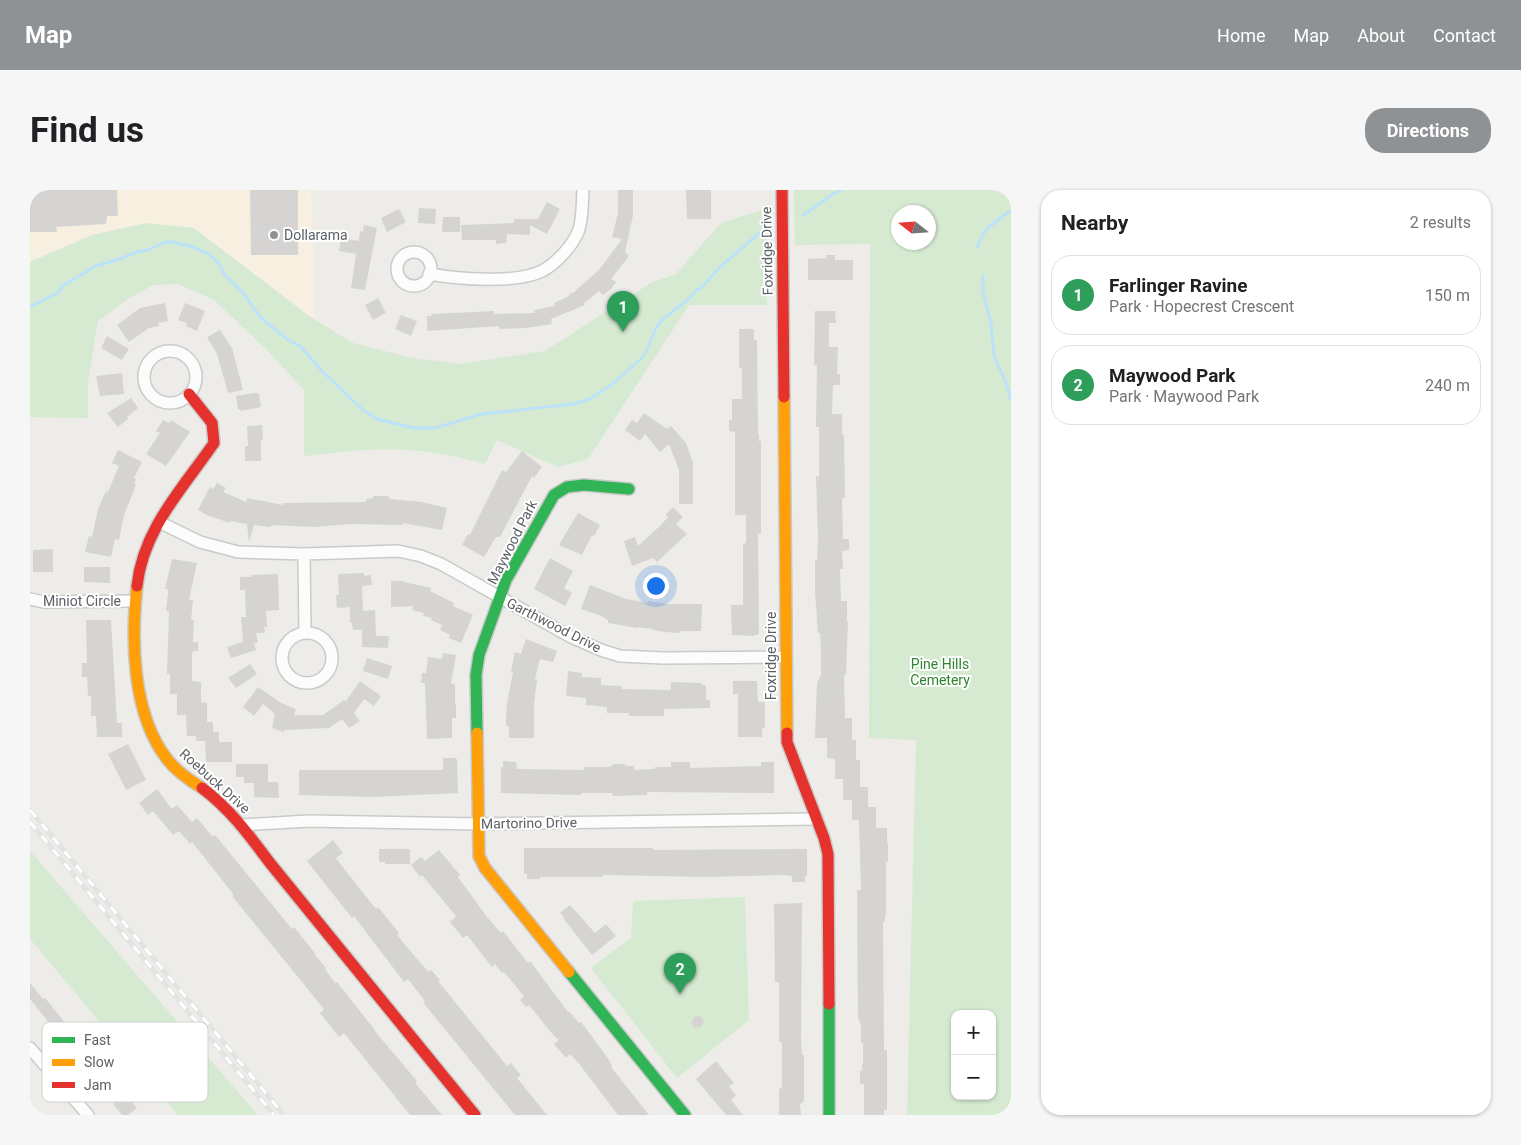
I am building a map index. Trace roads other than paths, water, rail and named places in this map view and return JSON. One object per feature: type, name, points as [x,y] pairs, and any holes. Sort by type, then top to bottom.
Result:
[{"type":"street","points":[[429,274],[473,280],[515,278],[542,270],[560,256],[579,231],[583,190]]},
{"type":"street","name":"Foxridge Drive","points":[[782,190],[787,742],[824,838],[828,854],[829,1115]]},
{"type":"street","points":[[168,351],[185,355],[195,370],[196,378],[194,387],[189,394],[183,400],[167,403],[152,395],[147,389],[144,372],[152,358],[168,351]]},
{"type":"street","name":"Roebuck Drive","points":[[189,394],[212,423],[214,443],[169,504],[145,548],[136,582],[138,690],[153,736],[168,760],[187,779],[221,803],[242,825],[270,863],[475,1115]]},
{"type":"street","name":"Maywood Park","points":[[629,489],[584,485],[567,487],[554,495],[506,580],[479,655],[476,674],[478,856],[485,868],[685,1115]]},
{"type":"street","name":"Garthwood Drive","points":[[159,522],[200,542],[238,552],[304,554],[398,551],[421,556],[441,564],[571,637],[620,656],[664,658],[786,657]]},
{"type":"street","points":[[304,554],[305,632]]},
{"type":"street","name":"Miniot Circle","points":[[30,599],[44,602],[135,601]]},
{"type":"street","points":[[305,632],[320,637],[326,642],[332,657],[328,672],[315,682],[307,683],[291,677],[286,671],[282,654],[290,640],[305,632]]},
{"type":"street","name":"Martorino Drive","points":[[242,825],[309,822],[478,824],[817,819]]},
{"type":"street","points":[[30,1048],[42,1062]]},
{"type":"street","points":[[77,1102],[88,1115]]},
{"type":"waterway","points":[[803,215],[841,190]]},
{"type":"waterway","points":[[977,247],[983,234],[989,227],[1011,210]]},
{"type":"waterway","points":[[30,307],[57,293],[64,285],[96,266],[148,250],[165,242],[190,246],[207,253],[217,261],[225,275],[244,294],[260,317],[287,339],[301,347],[322,371],[363,410],[377,419],[414,428],[435,428],[482,414],[573,404],[590,399],[615,382],[644,356],[656,328],[662,320],[691,297],[720,267],[763,230]]},
{"type":"waterway","points":[[983,275],[983,293],[991,323],[994,356],[1011,400]]},
{"type":"railway","points":[[30,810],[207,1022]]},
{"type":"railway","points":[[30,822],[197,1022]]},
{"type":"railway","points":[[208,1024],[284,1115]]},
{"type":"railway","points":[[208,1036],[274,1115]]},
{"type":"place","name":"Dollarama","points":[[274,235]]},
{"type":"place","name":"Farlinger Ravine","points":[[623,332]]},
{"type":"place","name":"Maywood Park","points":[[680,994]]},
{"type":"park label","name":"Pine Hills Cemetery","points":[[940,672]]}]
